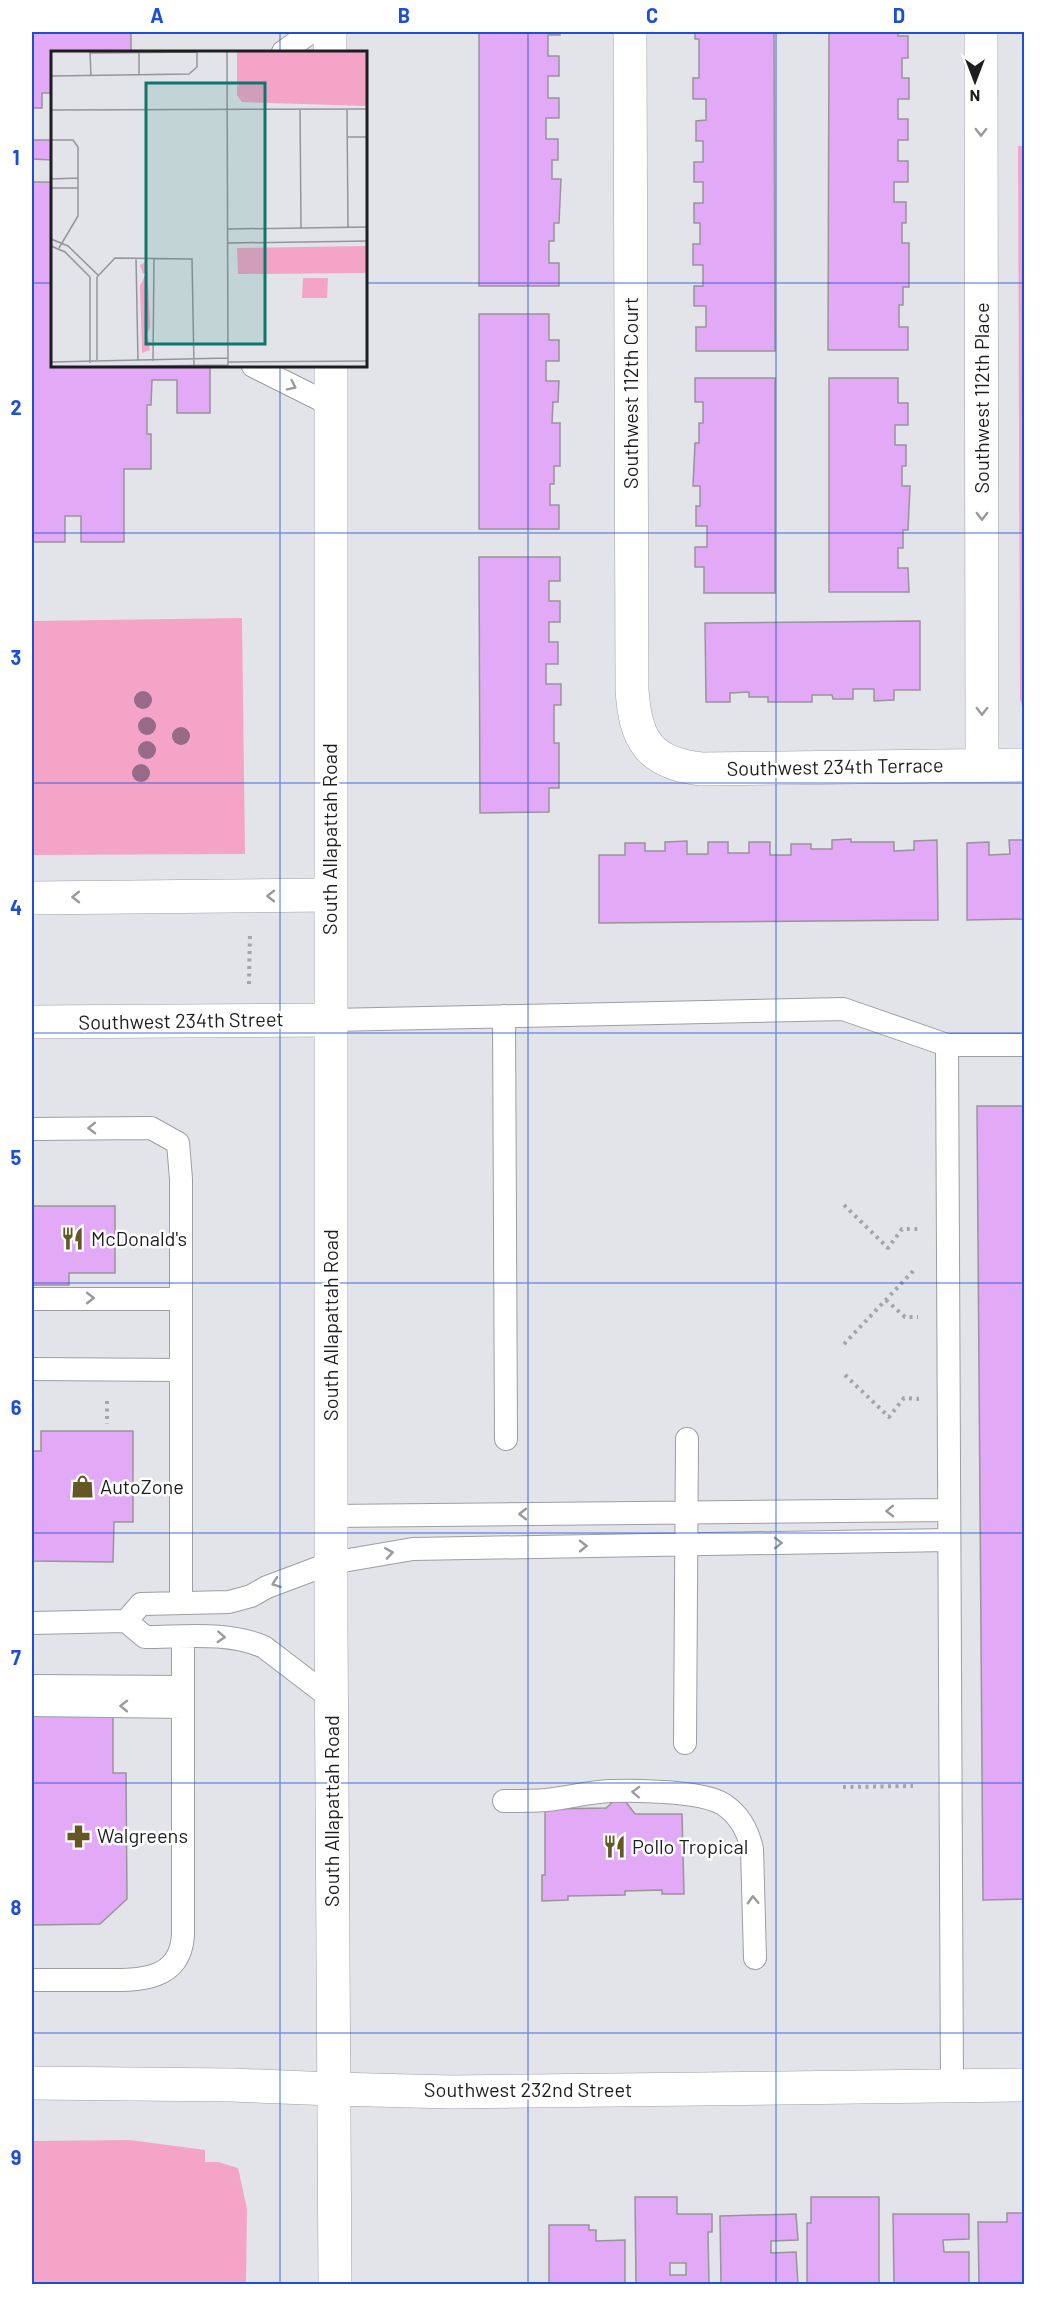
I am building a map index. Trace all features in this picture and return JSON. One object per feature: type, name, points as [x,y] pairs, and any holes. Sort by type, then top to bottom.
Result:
[{"type":"street","points":[[330,32],[330,51]]},
{"type":"street","name":"Southwest 112th Court","points":[[630,32],[632,688],[637,724],[650,750]]},
{"type":"street","name":"Southwest 112th Place","points":[[981,32],[982,765]]},
{"type":"street","name":"South Allapattah Road","points":[[331,368],[331,1563],[335,2284]]},
{"type":"street","name":"Southwest 234th Terrace","points":[[650,750],[685,767],[701,769],[1024,765]]},
{"type":"street","points":[[32,898],[330,895]]},
{"type":"street","name":"Southwest 234th Street","points":[[32,1022],[331,1020]]},
{"type":"street","name":"Southwest 232nd Street","points":[[32,2083],[452,2092],[1024,2085]]},
{"type":"lane","points":[[284,51],[311,32]]},
{"type":"lane","points":[[257,368],[331,405]]},
{"type":"lane","points":[[331,1020],[843,1009],[947,1045],[1024,1045]]},
{"type":"lane","points":[[504,1016],[506,1439]]},
{"type":"lane","points":[[947,1045],[952,2086]]},
{"type":"lane","points":[[32,1129],[151,1128],[178,1143],[181,1179],[181,1603]]},
{"type":"lane","points":[[32,1145],[60,1129]]},
{"type":"lane","points":[[32,1299],[181,1299]]},
{"type":"lane","points":[[32,1369],[181,1370]]},
{"type":"lane","points":[[685,1743],[687,1439]]},
{"type":"lane","points":[[331,1516],[948,1510]]},
{"type":"lane","points":[[126,1622],[141,1604],[241,1600],[267,1587],[331,1563],[413,1549],[949,1540]]},
{"type":"lane","points":[[32,1623],[126,1622],[145,1637],[220,1636],[251,1641],[264,1647],[332,1699]]},
{"type":"lane","points":[[32,1980],[141,1979],[160,1973],[176,1960],[183,1935],[183,1637]]},
{"type":"lane","points":[[32,1686],[183,1697]]},
{"type":"lane","points":[[32,1705],[183,1697]]},
{"type":"lane","points":[[504,1801],[544,1800],[609,1791],[670,1793],[695,1796],[721,1803],[733,1811],[743,1824],[752,1849],[755,1958]]},
{"type":"path","points":[[249,989],[250,925]]},
{"type":"path","points":[[844,1205],[888,1248],[902,1229],[921,1229]]},
{"type":"path","points":[[844,1344],[916,1268]]},
{"type":"path","points":[[886,1300],[905,1317],[923,1317]]},
{"type":"path","points":[[845,1376],[889,1417],[904,1398],[924,1400]]},
{"type":"path","points":[[107,1394],[107,1424]]},
{"type":"path","points":[[843,1787],[913,1786]]},
{"type":"shaded area","points":[[1018,146],[1024,146],[1024,713],[1020,699]]},
{"type":"shaded area","points":[[242,618],[245,854],[32,855],[32,621]]},
{"type":"shaded area","points":[[130,2140],[205,2150],[205,2162],[218,2162],[238,2168],[247,2209],[246,2284],[32,2284],[32,2141]]},
{"type":"building","points":[[32,32],[131,32],[131,51],[51,51],[51,93],[42,93],[42,108],[32,108]]},
{"type":"building","points":[[479,32],[560,32],[560,35],[548,35],[548,56],[559,56],[559,76],[548,76],[548,98],[559,98],[559,118],[546,118],[546,139],[558,139],[558,160],[552,160],[552,179],[561,179],[559,223],[554,223],[554,241],[549,241],[549,263],[559,263],[559,286],[479,286]]},
{"type":"building","points":[[695,32],[774,32],[775,351],[696,351],[696,327],[706,327],[706,306],[694,306],[694,286],[703,286],[703,265],[693,265],[693,244],[700,244],[700,223],[694,223],[694,203],[703,203],[703,182],[694,182],[694,162],[703,162],[703,141],[696,141],[696,121],[706,120],[706,99],[693,99],[693,78],[699,78],[699,39],[695,39]]},
{"type":"building","points":[[829,32],[898,32],[898,36],[908,36],[908,58],[902,58],[902,78],[909,78],[909,99],[898,99],[898,119],[908,119],[908,140],[898,140],[898,161],[908,161],[908,182],[894,182],[894,202],[906,202],[906,223],[902,223],[902,243],[909,243],[909,287],[903,287],[903,305],[899,305],[899,327],[908,327],[908,350],[828,350]]},
{"type":"building","points":[[32,140],[51,140],[51,160],[32,159]]},
{"type":"building","points":[[32,182],[51,182],[51,368],[210,368],[210,413],[177,413],[177,380],[152,380],[151,405],[147,405],[147,434],[151,434],[151,469],[124,469],[124,542],[81,542],[81,516],[65,516],[65,542],[32,542]]},
{"type":"building","points":[[479,314],[549,314],[549,340],[559,340],[559,361],[546,361],[546,381],[559,381],[558,402],[553,402],[552,423],[560,423],[560,466],[554,466],[554,484],[550,484],[550,505],[559,505],[559,529],[479,529]]},
{"type":"building","points":[[695,378],[775,378],[775,593],[704,593],[704,567],[695,567],[695,547],[707,547],[707,526],[696,526],[696,506],[700,506],[700,486],[693,486],[695,443],[699,443],[699,423],[703,423],[703,402],[695,402]]},
{"type":"building","points":[[829,378],[898,378],[898,403],[908,403],[908,425],[895,425],[895,445],[906,445],[906,466],[902,466],[902,486],[910,486],[908,530],[903,530],[903,548],[898,548],[898,568],[908,568],[909,592],[829,592]]},
{"type":"building","points":[[479,557],[560,557],[560,581],[549,581],[549,601],[560,601],[560,622],[549,622],[549,642],[558,642],[558,664],[546,664],[546,684],[561,684],[561,705],[554,705],[554,743],[559,743],[559,788],[549,788],[549,812],[480,813]]},
{"type":"building","points":[[920,621],[920,690],[894,690],[894,700],[874,701],[874,689],[853,689],[853,699],[833,699],[832,695],[812,695],[812,702],[768,702],[768,697],[749,697],[749,692],[730,693],[730,702],[706,702],[705,623]]},
{"type":"building","points":[[851,839],[851,842],[894,842],[894,851],[914,850],[914,841],[937,840],[938,920],[599,923],[599,855],[625,855],[625,843],[645,843],[645,851],[665,851],[665,842],[687,841],[687,854],[708,854],[708,842],[728,842],[728,853],[749,853],[749,842],[770,842],[770,855],[791,855],[791,844],[811,844],[811,849],[832,849],[832,840]]},
{"type":"building","points":[[1009,840],[1024,840],[1024,919],[967,920],[967,843],[989,842],[989,855],[1010,854]]},
{"type":"building","points":[[977,1106],[1024,1106],[1024,1899],[983,1900]]},
{"type":"building","name":"McDonald's","points":[[32,1206],[115,1206],[115,1273],[69,1273],[69,1285],[32,1285]]},
{"type":"building","name":"AutoZone","points":[[41,1431],[133,1431],[133,1522],[114,1522],[113,1562],[32,1561],[32,1451],[41,1451]]},
{"type":"building","name":"Walgreens","points":[[113,1714],[113,1773],[126,1773],[127,1899],[100,1924],[32,1925],[32,1715]]},
{"type":"building","name":"Pollo Tropical","points":[[614,1801],[626,1802],[635,1814],[682,1814],[684,1894],[662,1894],[662,1890],[625,1891],[625,1895],[568,1896],[568,1900],[542,1901],[542,1875],[545,1875],[545,1809],[606,1808]]},
{"type":"building","points":[[635,2197],[677,2197],[677,2214],[712,2214],[712,2232],[708,2232],[709,2284],[636,2284]],"holes":[[[670,2263],[686,2263],[686,2275],[670,2275]]]},
{"type":"building","points":[[811,2197],[879,2197],[879,2284],[807,2284],[807,2223],[811,2223]]},
{"type":"building","points":[[1007,2213],[1024,2213],[1024,2284],[979,2284],[978,2222],[1007,2222]]},
{"type":"building","points":[[796,2214],[798,2240],[771,2241],[771,2253],[796,2252],[798,2284],[721,2284],[720,2216]]},
{"type":"building","points":[[893,2214],[969,2214],[969,2239],[943,2240],[944,2252],[969,2252],[969,2284],[894,2284]]},
{"type":"building","points":[[549,2225],[589,2225],[589,2230],[596,2230],[596,2241],[625,2240],[625,2284],[549,2284]]},
{"type":"place","name":"McDonald's","points":[[73,1239]]},
{"type":"place","name":"AutoZone","points":[[82,1487]]},
{"type":"place","name":"Walgreens","points":[[79,1836]]},
{"type":"place","name":"Pollo Tropical","points":[[614,1847]]}]
